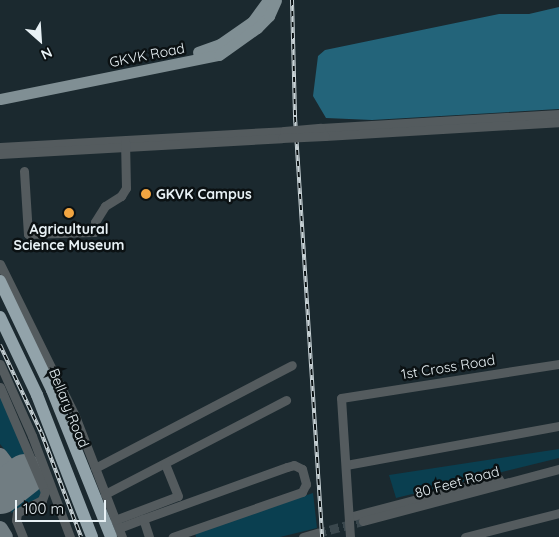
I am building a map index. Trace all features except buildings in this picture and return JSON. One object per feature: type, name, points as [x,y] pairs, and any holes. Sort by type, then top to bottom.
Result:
[{"type":"highway","points":[[0,281],[117,530]]},
{"type":"highway","name":"Bellary Road","points":[[0,294],[46,388],[104,537]]},
{"type":"highway","name":"Bellary Road","points":[[0,317],[37,395],[92,537]]},
{"type":"highway","points":[[0,331],[52,446],[87,537]]},
{"type":"main road","name":"GKVK Road","points":[[0,91],[211,49],[252,22],[271,4]]},
{"type":"main road","name":"GKVK Road","points":[[0,99],[210,58],[257,28],[271,4]]},
{"type":"street","points":[[0,147],[125,143],[323,132],[502,121],[559,114]]},
{"type":"street","points":[[502,121],[559,122]]},
{"type":"street","points":[[0,154],[125,143]]},
{"type":"street","points":[[24,171],[28,234],[94,232],[95,222],[105,206],[121,196],[126,188],[125,143]]},
{"type":"street","points":[[0,264],[74,416],[117,530]]},
{"type":"street","points":[[0,364],[32,436],[70,537]]},
{"type":"street","points":[[95,468],[292,364]]},
{"type":"street","name":"1st Cross Road","points":[[346,465],[341,398],[559,364]]},
{"type":"street","points":[[0,387],[46,495],[17,513],[16,520],[24,537]]},
{"type":"street","points":[[105,494],[286,400]]},
{"type":"street","points":[[349,517],[498,478],[502,484],[500,490],[350,533],[349,517],[346,465],[559,426]]},
{"type":"street","points":[[117,530],[178,496],[164,464]]},
{"type":"street","points":[[117,530],[287,467],[294,465],[302,469],[306,484],[302,492],[173,537]]},
{"type":"street","name":"80 Feet Road","points":[[363,521],[559,469]]},
{"type":"street","points":[[465,537],[559,513]]},
{"type":"street","points":[[143,519],[149,537]]},
{"type":"street","points":[[303,537],[317,533]]},
{"type":"shaded area","points":[[559,7],[559,109],[372,120],[326,118],[313,96],[318,56],[325,50],[499,14],[529,14]]},
{"type":"shaded area","points":[[0,394],[42,491],[40,499],[11,513],[15,497],[30,480],[0,444]]},
{"type":"shaded area","points":[[559,449],[559,458],[396,498],[389,475]]},
{"type":"shaded area","points":[[313,493],[317,528],[280,537],[196,537],[195,533]]},
{"type":"taxiway","points":[[0,456],[15,476],[10,485]]},
{"type":"taxiway","points":[[0,529],[5,537]]},
{"type":"runway","points":[[0,493],[24,474]]},
{"type":"tunnel","points":[[317,533],[363,521]]},
{"type":"railway","points":[[292,0],[295,117],[322,537]]},
{"type":"railway","points":[[0,345],[41,432],[81,537]]},
{"type":"place","name":"GKVK Campus","points":[[146,194]]},
{"type":"place","name":"Agricultural Science Museum","points":[[69,213]]}]
